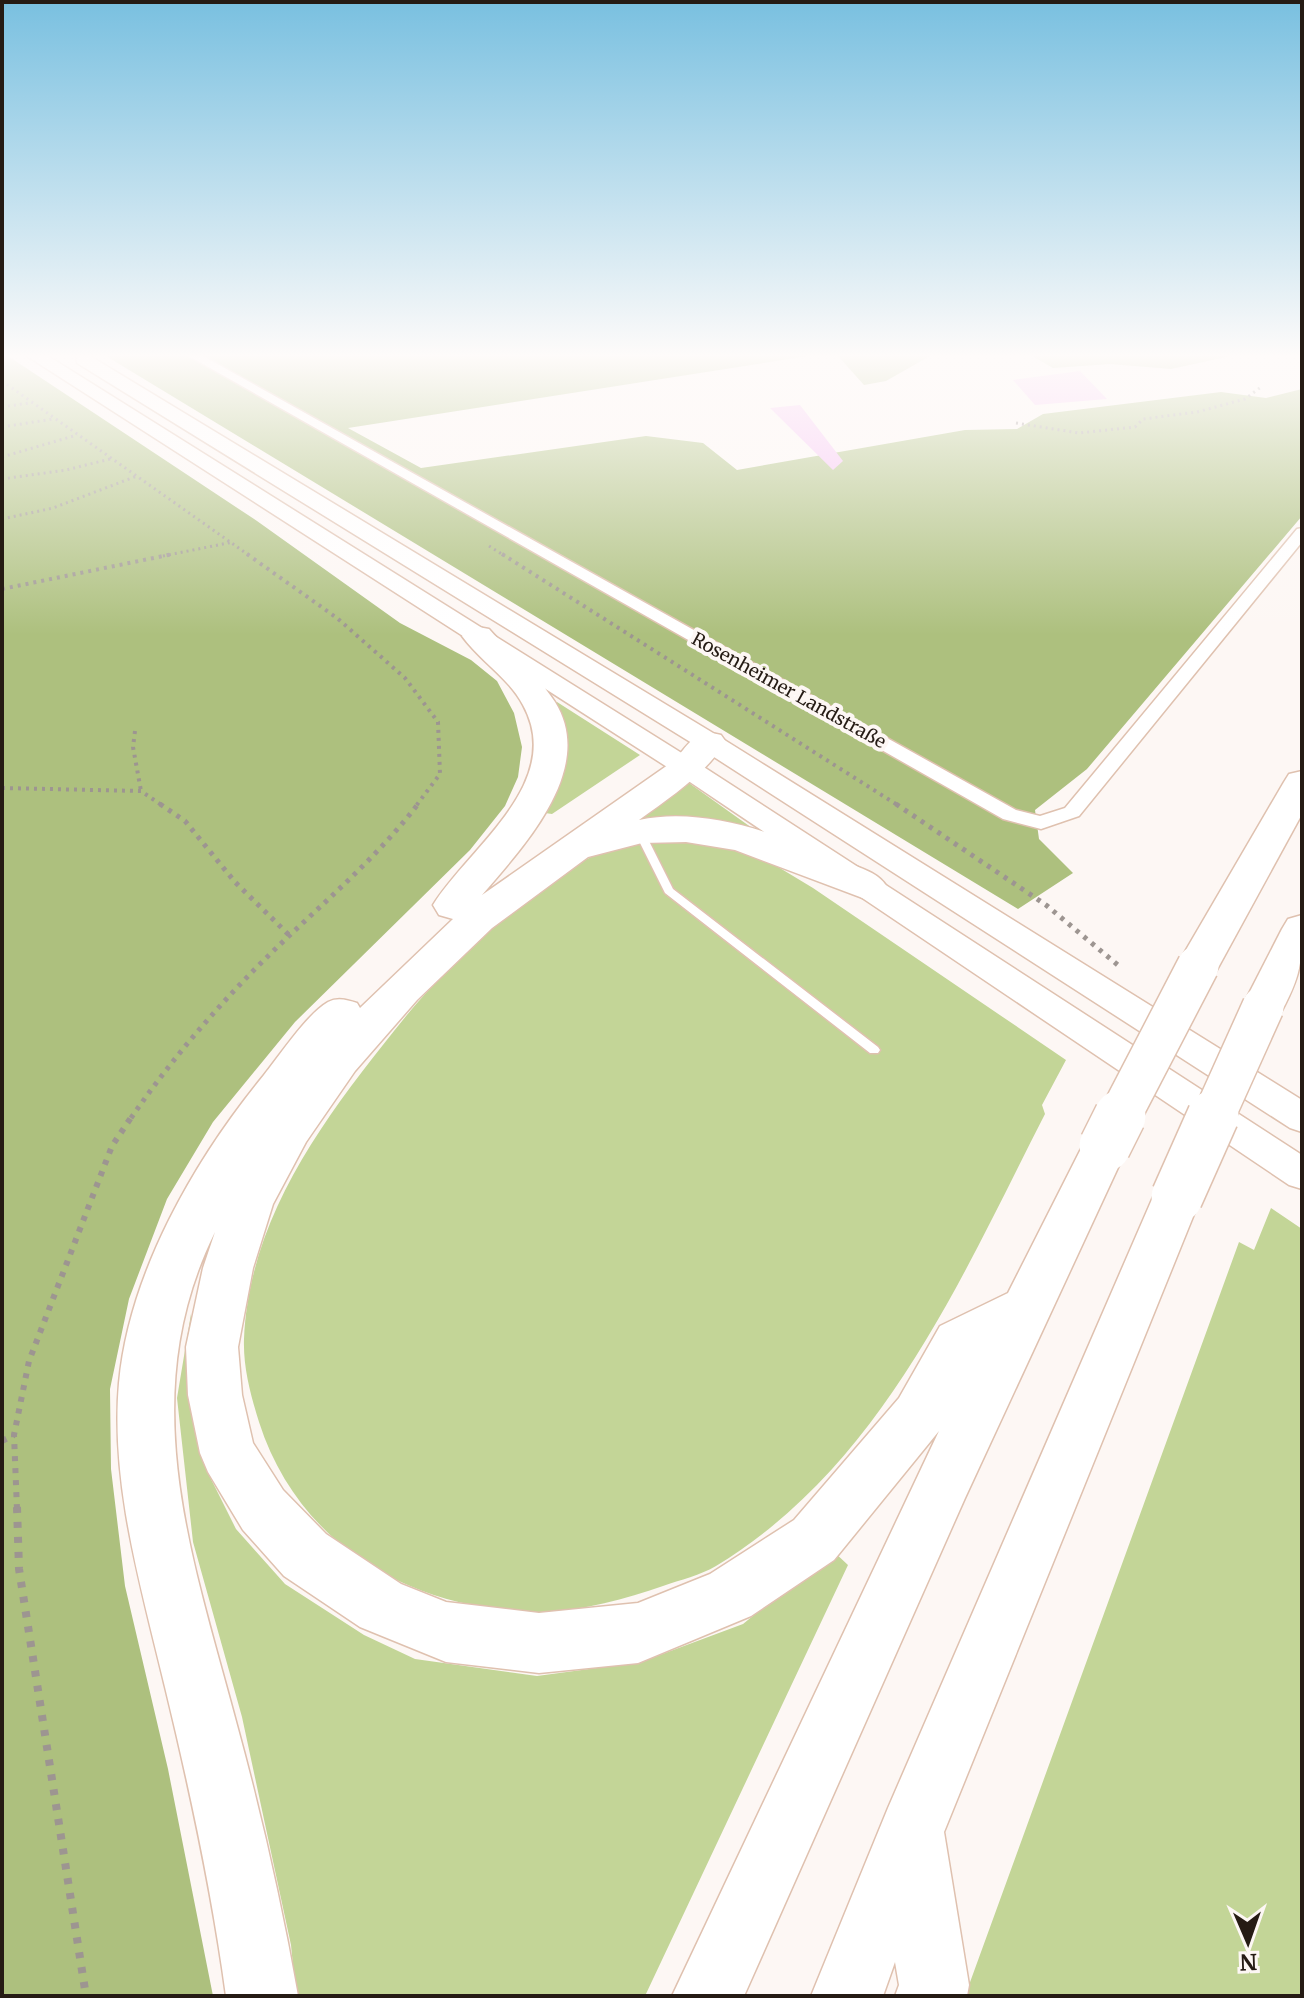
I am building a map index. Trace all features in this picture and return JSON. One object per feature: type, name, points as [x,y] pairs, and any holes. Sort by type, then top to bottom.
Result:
[{"type":"highway","points":[[262,1996],[209,1736],[168,1570],[148,1454],[146,1382],[163,1299],[205,1205],[250,1126],[331,1025],[453,905],[529,812],[544,780],[551,748],[545,715],[524,684],[498,662],[478,636]]},
{"type":"highway","points":[[453,905],[565,817],[688,756]]},
{"type":"highway","points":[[688,756],[478,918],[402,989],[323,1082],[290,1129],[250,1201],[228,1268],[212,1347],[215,1395],[228,1453],[263,1510],[305,1555],[381,1606],[446,1632],[539,1643],[638,1633],[730,1595],[814,1540],[918,1416],[958,1343],[1025,1310]]},
{"type":"highway","points":[[708,1996],[1025,1310],[1105,1146],[1198,966],[1302,782]]},
{"type":"highway","points":[[561,856],[656,829],[699,830],[772,847],[868,887]]},
{"type":"highway","points":[[847,1996],[911,1831],[1177,1197],[1302,929]]},
{"type":"highway","points":[[911,1831],[934,1985],[931,1996]]},
{"type":"main road","points":[[183,449],[478,636],[688,756],[1302,1118]]},
{"type":"main road","points":[[219,449],[688,756],[868,887],[1302,1174]]},
{"type":"street","name":"Rosenheimer Landstraße","points":[[362,449],[1010,815],[1041,823],[1072,812],[1302,532]]},
{"type":"lane","points":[[640,833],[669,891],[874,1050]]},
{"type":"path","points":[[2,457],[29,449]]},
{"type":"path","points":[[86,1996],[19,1569],[14,1435],[29,1361],[112,1146],[169,1063],[290,936],[389,842],[440,774],[438,722],[405,678],[337,618],[234,542],[98,449]]},
{"type":"path","points":[[2,479],[66,470],[111,458]]},
{"type":"path","points":[[2,519],[53,508],[137,476]]},
{"type":"path","points":[[457,502],[457,525],[913,815],[1046,905],[1115,963]]},
{"type":"path","points":[[2,589],[234,542]]},
{"type":"path","points":[[135,731],[133,747],[141,791]]},
{"type":"path","points":[[2,788],[141,791],[185,821],[235,882],[290,936]]},
{"type":"path","points":[[2,1441],[14,1435]]},
{"type":"green space","points":[[2,449],[149,449],[257,521],[400,623],[471,660],[497,681],[514,713],[522,747],[518,777],[505,806],[470,850],[295,1022],[213,1122],[167,1199],[129,1299],[110,1389],[111,1469],[125,1586],[168,1769],[213,1996],[2,1996]]},
{"type":"green space","points":[[260,449],[387,449],[421,468],[553,449],[711,449],[737,470],[855,449],[1302,449],[1302,516],[1087,769],[1035,810],[1039,839],[1073,873],[1018,909]]},
{"type":"green space","points":[[557,702],[640,755],[552,814],[545,813],[565,762],[552,704]]},
{"type":"green space","points":[[689,783],[752,828],[628,825]]},
{"type":"green space","points":[[655,841],[692,841],[760,856],[813,888],[1066,1060],[1042,1105],[1045,1114],[981,1240],[911,1364],[871,1422],[825,1476],[774,1524],[710,1569],[604,1603],[532,1614],[456,1601],[418,1589],[382,1572],[350,1551],[320,1525],[295,1495],[275,1461],[256,1412],[245,1361],[249,1295],[259,1253],[294,1174],[316,1136],[367,1065],[436,982],[488,931],[545,885],[600,853]]},
{"type":"green space","points":[[1271,1208],[1302,1229],[1302,1996],[965,1996],[1239,1242],[1254,1250]]},
{"type":"green space","points":[[191,1314],[192,1405],[207,1471],[236,1529],[285,1584],[364,1635],[415,1659],[537,1676],[641,1662],[743,1624],[833,1551],[848,1565],[645,1996],[296,1996],[291,1945],[242,1717],[193,1542],[177,1398]]},
{"type":"building","points":[[812,449],[834,449],[843,461],[833,470]]}]
